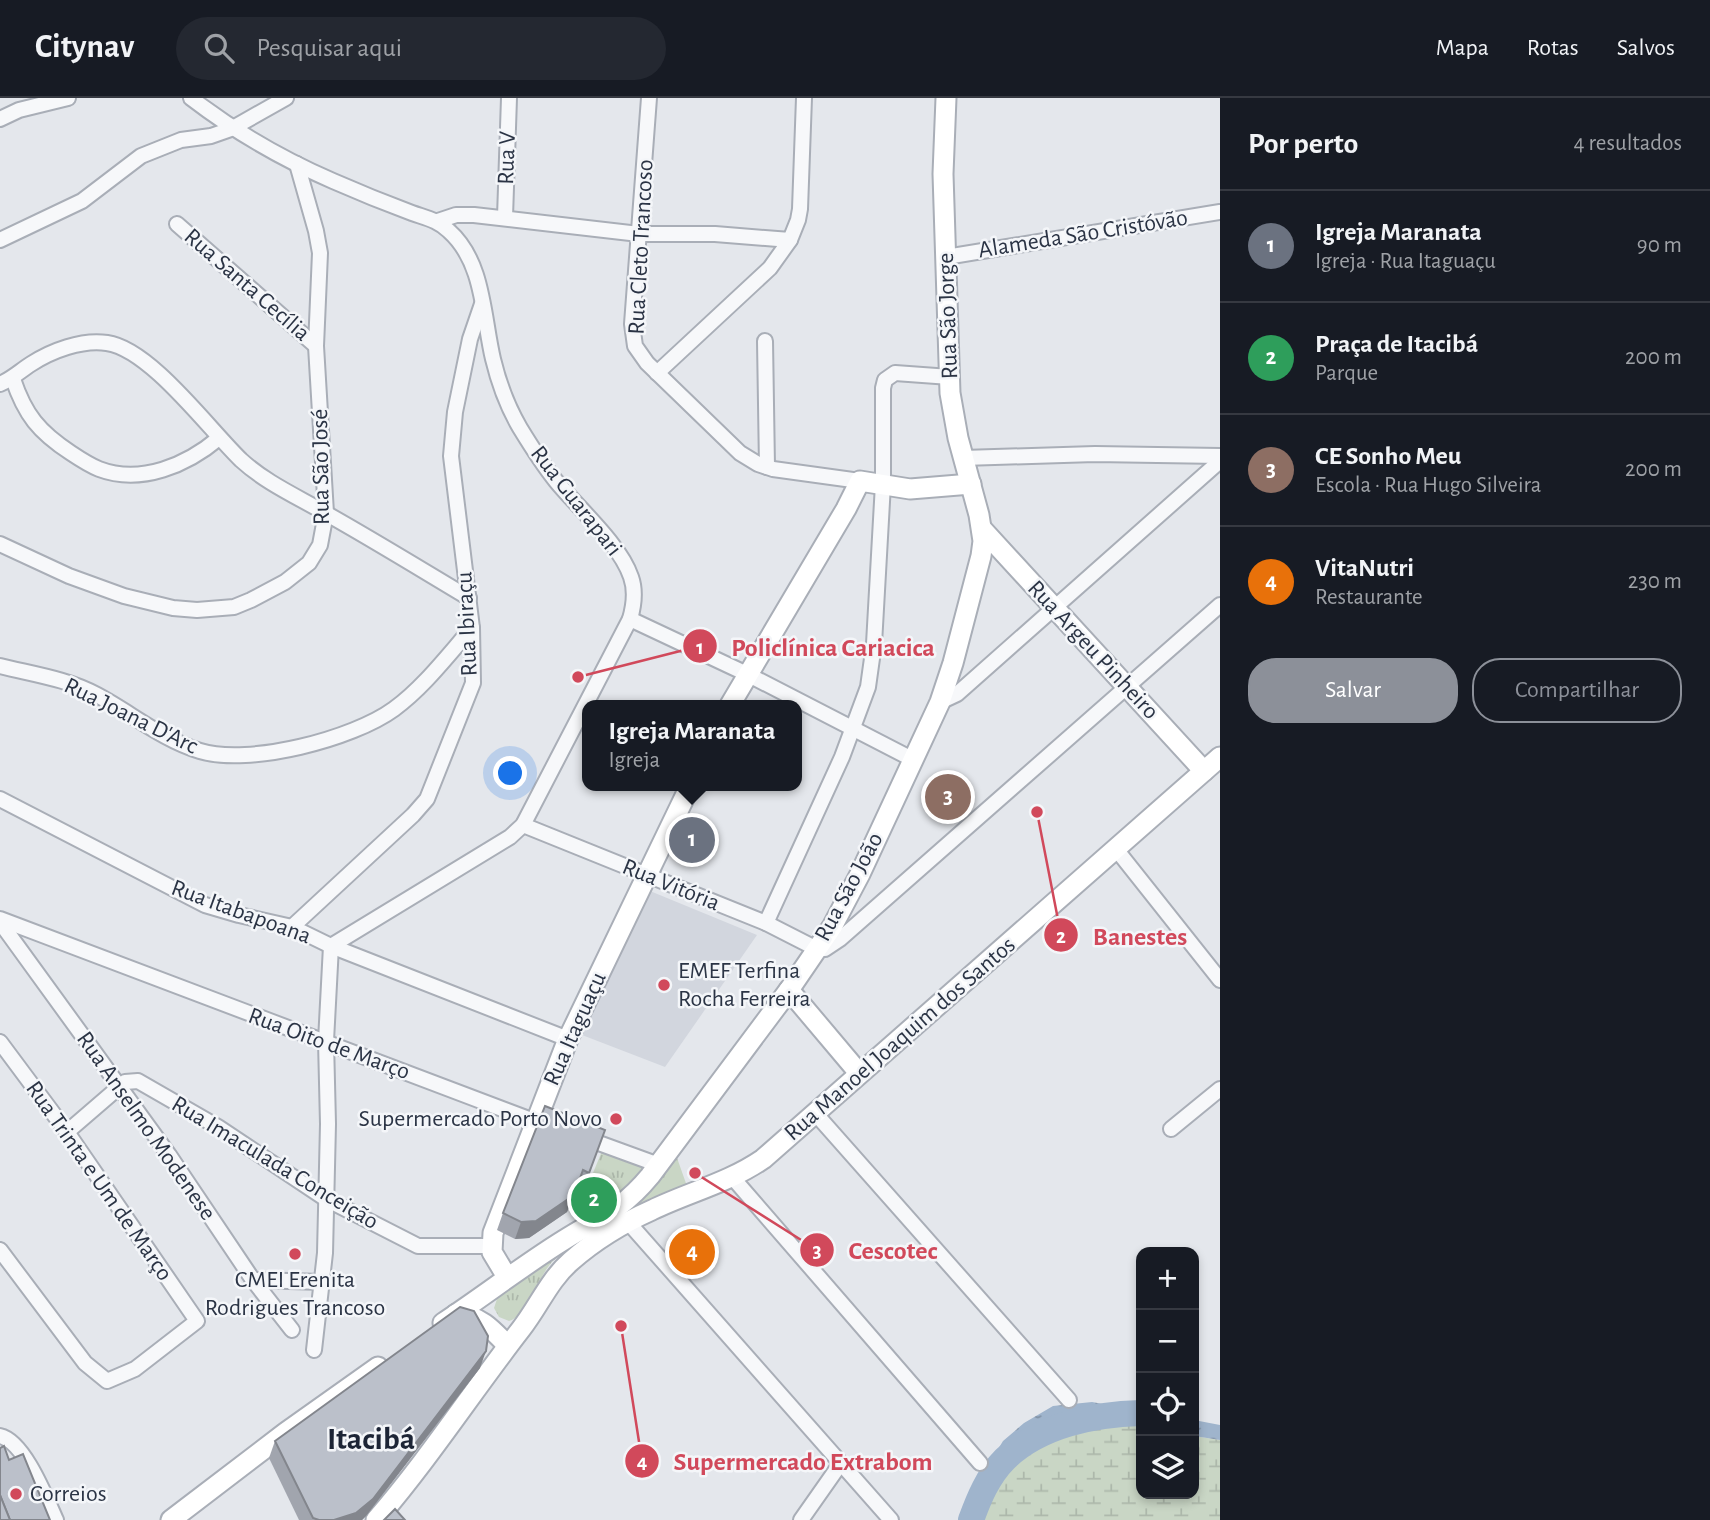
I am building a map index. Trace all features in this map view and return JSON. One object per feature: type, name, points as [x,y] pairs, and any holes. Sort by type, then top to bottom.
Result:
[{"type":"main road","name":"Rua São Jorge","points":[[946,98],[943,174],[950,377],[954,418],[982,529]]},
{"type":"main road","name":"Rua Cleto Trancoso","points":[[860,481],[910,489],[971,484]]},
{"type":"main road","points":[[733,700],[860,481]]},
{"type":"main road","name":"Rua Argeu Pinheiro","points":[[982,529],[1204,771]]},
{"type":"main road","name":"Rua São João","points":[[508,1277],[628,1201],[659,1165],[817,950],[860,874],[940,702],[981,556],[982,529]]},
{"type":"main road","name":"Rua Manoel Joaquim dos Santos","points":[[376,1520],[513,1339],[552,1280],[571,1260],[593,1242],[628,1222],[653,1209],[733,1178],[763,1159],[1220,757]]},
{"type":"main road","name":"Rua Itaguaçu","points":[[491,1246],[493,1233],[543,1124],[568,1039],[688,791]]},
{"type":"main road","points":[[789,990],[859,1073]]},
{"type":"main road","points":[[422,1337],[508,1277],[494,1258],[491,1246]]},
{"type":"main road","points":[[491,1289],[490,1307],[494,1318],[513,1339]]},
{"type":"main road","points":[[456,1314],[468,1314],[513,1339]]},
{"type":"main road","points":[[171,1520],[285,1433],[399,1353]]},
{"type":"street","points":[[0,119],[19,110],[68,98]]},
{"type":"street","name":"Rua Guarapari","points":[[191,98],[231,129],[297,164],[352,189],[438,221],[463,246],[483,303],[493,358],[505,399],[523,432],[556,480],[623,559],[634,586],[634,603],[629,619],[587,700]]},
{"type":"street","points":[[0,240],[82,201],[141,156],[181,140],[211,136],[231,129],[286,98]]},
{"type":"street","name":"Rua V","points":[[505,217],[509,98]]},
{"type":"street","name":"Rua Cleto Trancoso","points":[[649,98],[632,335],[640,354],[732,446],[749,459],[789,473],[860,481]]},
{"type":"street","points":[[657,373],[770,268],[790,240],[800,209],[804,98]]},
{"type":"street","name":"Rua São José","points":[[0,544],[45,566],[124,596],[173,608],[218,609],[251,600],[270,591],[309,563],[320,545],[326,513],[316,346],[320,253],[297,164]]},
{"type":"street","name":"Alameda São Cristóvão","points":[[946,257],[1220,212]]},
{"type":"street","points":[[438,221],[463,215],[505,217],[639,234],[715,234],[790,240]]},
{"type":"street","name":"Rua Santa Cecília","points":[[177,224],[316,346]]},
{"type":"street","name":"Rua Ibiraçu","points":[[292,926],[427,799],[473,683],[472,628],[452,471],[452,448],[455,412],[470,339],[483,303]]},
{"type":"street","points":[[765,341],[767,467]]},
{"type":"street","points":[[219,438],[189,460],[163,470],[136,474],[99,469],[52,440],[40,429],[6,382],[30,364],[70,347],[104,342],[118,345],[133,352],[153,368],[219,438],[260,475],[469,598]]},
{"type":"street","points":[[766,923],[853,730],[868,687],[874,644],[883,484],[885,380],[895,373],[950,377]]},
{"type":"street","points":[[963,458],[1095,454],[1220,456]]},
{"type":"street","points":[[940,702],[957,694],[1220,461]]},
{"type":"street","points":[[817,950],[825,949],[840,939],[1220,605]]},
{"type":"street","points":[[629,619],[796,700]]},
{"type":"street","name":"Rua Joana D'Arc","points":[[0,666],[83,688],[199,751],[246,756],[335,736],[393,710],[429,676],[472,628]]},
{"type":"street","points":[[802,703],[912,759]]},
{"type":"street","name":"Rua Guarapari","points":[[331,946],[510,837],[523,824],[582,710]]},
{"type":"street","name":"Rua Itabapoana","points":[[0,799],[196,901],[239,915],[292,926],[331,946],[568,1039]]},
{"type":"street","name":"Rua Vitória","points":[[523,824],[766,923],[817,950]]},
{"type":"street","points":[[1116,849],[1220,980]]},
{"type":"street","name":"Rua Oito de Março","points":[[0,921],[327,1041],[543,1124]]},
{"type":"street","name":"Rua Anselmo Modenese","points":[[0,921],[169,1155],[253,1280],[292,1330]]},
{"type":"street","points":[[314,1350],[323,1282],[331,946]]},
{"type":"street","name":"Rua Trinta e Um de Março","points":[[0,1042],[67,1132],[197,1321],[135,1369],[107,1381],[85,1363],[0,1250]]},
{"type":"street","name":"Rua Imaculada Conceição","points":[[119,1086],[131,1080],[147,1086],[218,1128],[326,1199],[418,1246],[491,1246]]},
{"type":"street","points":[[67,1132],[119,1086]]},
{"type":"street","points":[[1171,1129],[1220,1089]]},
{"type":"street","points":[[815,1113],[1069,1400]]},
{"type":"street","points":[[576,1135],[659,1165]]},
{"type":"street","points":[[733,1178],[980,1463]]},
{"type":"street","points":[[628,1222],[891,1520]]},
{"type":"street","points":[[253,1280],[323,1282]]},
{"type":"street","points":[[0,1436],[8,1438],[26,1461],[56,1520]]},
{"type":"street","points":[[801,1520],[841,1463]]},
{"type":"shaded area","name":"EMEF Terfina Rocha Ferreira","points":[[650,891],[757,935],[665,1067],[582,1035]]},
{"type":"green space","points":[[602,1151],[641,1167],[643,1169],[640,1181],[575,1217]]},
{"type":"green space","points":[[676,1155],[688,1189],[617,1220],[582,1239],[553,1261],[516,1318],[509,1321],[499,1317],[494,1308],[498,1296]]},
{"type":"green space","points":[[1096,1423],[1136,1426],[1136,1499],[1199,1499],[1199,1437],[1220,1440],[1220,1520],[971,1520],[985,1486],[1022,1441],[1042,1425]]},
{"type":"water","points":[[1092,1402],[1136,1410],[1136,1426],[1096,1423],[1042,1425],[1022,1441],[985,1486],[971,1520],[960,1520],[1003,1441],[1024,1423],[1053,1406]]},
{"type":"water","points":[[1199,1421],[1220,1425],[1220,1440],[1199,1437]]},
{"type":"building","points":[[545,1106],[605,1130],[589,1173],[583,1170],[574,1195],[536,1221],[521,1222],[503,1213]]},
{"type":"building","points":[[460,1307],[474,1311],[488,1336],[486,1351],[373,1499],[356,1513],[334,1520],[313,1518],[275,1441]]},
{"type":"building","name":"Correios","points":[[4,1446],[9,1460],[23,1454],[50,1520],[10,1520],[0,1495],[0,1448]]},
{"type":"building","points":[[0,1495],[10,1520],[0,1520]]},
{"type":"building","points":[[395,1509],[405,1520],[384,1520]]},
{"type":"waterway","points":[[971,1520],[989,1480],[1005,1459],[1019,1447],[1069,1424],[1105,1416],[1136,1413]]},
{"type":"place","name":"Policlínica Cariacica","points":[[578,677]]},
{"type":"place","name":"CE Sonho Meu","points":[[948,797]]},
{"type":"place","name":"Banestes","points":[[1037,812]]},
{"type":"place","name":"Igreja Maranata","points":[[692,840]]},
{"type":"place","name":"EMEF Terfina Rocha Ferreira","points":[[664,985]]},
{"type":"place","name":"Supermercado Porto Novo","points":[[616,1119]]},
{"type":"place","name":"Cescotec","points":[[695,1173]]},
{"type":"place","name":"Praça de Itacibá","points":[[594,1200]]},
{"type":"place","name":"VitaNutri","points":[[692,1252]]},
{"type":"place","name":"CMEI Erenita Rodrigues Trancoso","points":[[295,1254]]},
{"type":"place","name":"Supermercado Extrabom","points":[[621,1326]]},
{"type":"place","name":"Correios","points":[[16,1494]]},
{"type":"district","name":"Itacibá","points":[[371,1439]]}]
